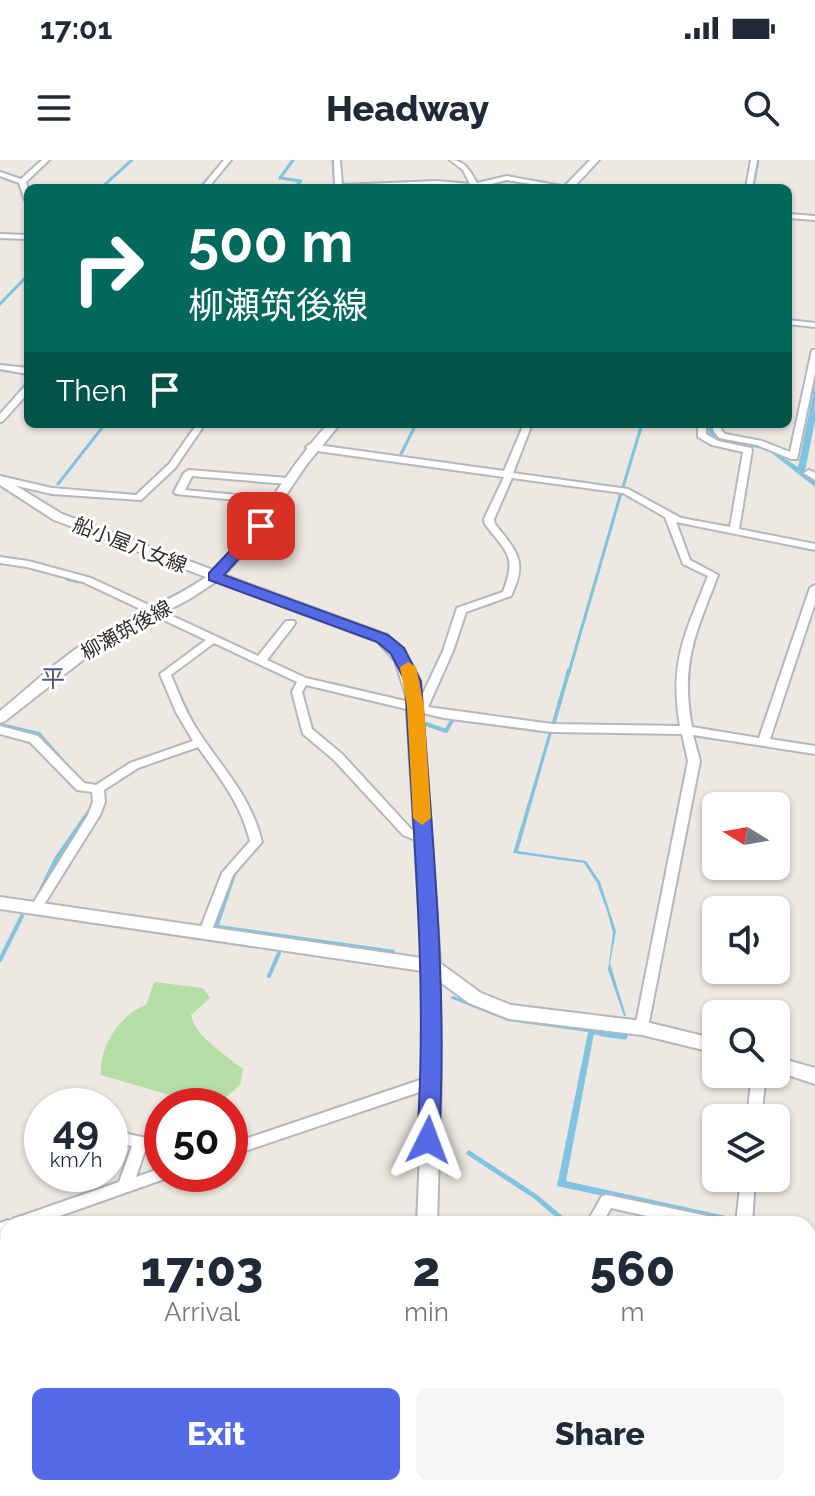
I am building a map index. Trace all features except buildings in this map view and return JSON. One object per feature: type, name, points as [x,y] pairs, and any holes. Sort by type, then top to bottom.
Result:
[{"type":"main road","points":[[572,184],[595,160]]},
{"type":"main road","name":"柳瀬筑後線","points":[[0,718],[86,648],[214,576],[261,526],[310,447],[330,428]]},
{"type":"main road","name":"船小屋八女線","points":[[0,480],[58,517],[382,638],[406,663],[419,707],[431,966],[432,1082],[427,1216]]},
{"type":"main road","points":[[0,903],[431,966],[475,998],[509,1012],[642,1028],[702,1043]]},
{"type":"main road","points":[[790,1068],[815,1076]]},
{"type":"street","points":[[22,182],[46,160]]},
{"type":"street","points":[[207,184],[228,160]]},
{"type":"street","points":[[337,160],[338,184]]},
{"type":"street","points":[[453,160],[467,170],[469,184]]},
{"type":"street","points":[[750,184],[754,160]]},
{"type":"street","points":[[0,174],[22,182]]},
{"type":"street","points":[[482,184],[503,179],[539,184]]},
{"type":"street","points":[[22,182],[24,188]]},
{"type":"street","points":[[412,184],[445,184]]},
{"type":"street","points":[[792,216],[815,218]]},
{"type":"street","points":[[0,236],[24,237]]},
{"type":"street","points":[[792,322],[815,325]]},
{"type":"street","points":[[717,428],[722,436],[759,443],[794,457],[815,352]]},
{"type":"street","points":[[0,367],[24,370]]},
{"type":"street","points":[[0,419],[24,392]]},
{"type":"street","points":[[0,480],[52,491],[138,498],[172,466],[198,428]]},
{"type":"street","points":[[419,707],[448,651],[461,610],[507,594],[511,584],[516,561],[514,552],[489,519],[526,428]]},
{"type":"street","points":[[702,428],[701,435],[707,440],[748,450],[734,531]]},
{"type":"street","points":[[310,447],[625,491],[669,517],[815,547]]},
{"type":"street","points":[[275,501],[179,492],[189,473],[288,481]]},
{"type":"street","points":[[642,1028],[694,761],[685,730],[682,686],[685,650],[713,575],[686,562],[669,517]]},
{"type":"street","points":[[0,560],[28,564],[60,577],[87,580],[303,681],[444,714],[552,728],[685,730],[815,750]]},
{"type":"street","points":[[764,741],[815,588]]},
{"type":"street","points":[[260,661],[290,623]]},
{"type":"street","points":[[205,932],[228,873],[256,842],[253,825],[239,796],[184,717],[165,674],[212,640]]},
{"type":"street","points":[[303,681],[297,692],[307,731],[338,757],[407,832],[423,839]]},
{"type":"street","points":[[0,730],[34,739],[81,787],[98,789]]},
{"type":"street","points":[[98,789],[116,772],[201,742]]},
{"type":"street","points":[[36,908],[94,815],[99,802],[98,789]]},
{"type":"street","points":[[248,1144],[432,1082]]},
{"type":"street","points":[[128,1139],[141,1142],[128,1179]]},
{"type":"street","points":[[41,1216],[111,1192]]},
{"type":"street","points":[[745,1216],[747,1192]]},
{"type":"street","points":[[599,1216],[607,1201],[675,1216]]},
{"type":"green space","points":[[154,982],[203,988],[210,998],[191,1015],[194,1023],[212,1045],[243,1069],[240,1085],[237,1088],[145,1088],[101,1075],[101,1064],[113,1033],[128,1016],[146,1005]]},
{"type":"water","points":[[815,383],[815,421],[805,471],[815,480],[815,487],[769,451],[709,436],[708,428],[715,428],[716,437],[768,448],[798,467]]},
{"type":"water","points":[[549,732],[552,732],[518,851],[586,861],[600,882],[616,931],[610,963],[626,1016],[608,970],[613,933],[608,914],[597,883],[584,863],[513,853]]},
{"type":"water","points":[[255,849],[236,875],[219,925],[395,950],[394,953],[214,927],[233,875]]},
{"type":"water","points":[[453,996],[514,1018],[595,1028],[566,1181],[726,1216],[697,1216],[557,1186],[588,1032],[508,1021],[450,998]]},
{"type":"waterway","points":[[105,184],[132,160]]},
{"type":"waterway","points":[[293,160],[280,178],[301,181],[298,184]]},
{"type":"waterway","points":[[333,160],[334,176]]},
{"type":"waterway","points":[[754,184],[758,160]]},
{"type":"waterway","points":[[204,184],[215,171]]},
{"type":"waterway","points":[[0,304],[24,279]]},
{"type":"waterway","points":[[0,370],[24,373]]},
{"type":"waterway","points":[[58,484],[102,428]]},
{"type":"waterway","points":[[401,454],[414,428]]},
{"type":"waterway","points":[[623,487],[641,428]]},
{"type":"waterway","points":[[569,672],[621,493]]},
{"type":"waterway","points":[[67,579],[78,582]]},
{"type":"waterway","points":[[554,722],[569,670]]},
{"type":"waterway","points":[[426,724],[446,731],[453,719],[551,732]]},
{"type":"waterway","points":[[1,725],[39,734],[67,766]]},
{"type":"waterway","points":[[37,898],[56,859],[90,810]]},
{"type":"waterway","points":[[0,960],[22,916]]},
{"type":"waterway","points":[[269,976],[279,953]]},
{"type":"waterway","points":[[591,1032],[610,1035]]},
{"type":"waterway","points":[[602,1034],[610,1035]]},
{"type":"waterway","points":[[610,1035],[625,1037],[625,1034]]},
{"type":"waterway","points":[[610,1035],[616,1036]]},
{"type":"waterway","points":[[469,1153],[536,1197],[559,1216]]},
{"type":"slow traffic","points":[[408,667],[413,681],[422,818]]},
{"type":"district","name":"平","points":[[53,678]]},
{"type":"route","points":[[261,526],[214,576],[382,638],[406,663],[413,681],[431,966],[432,1082],[428,1140]]}]
